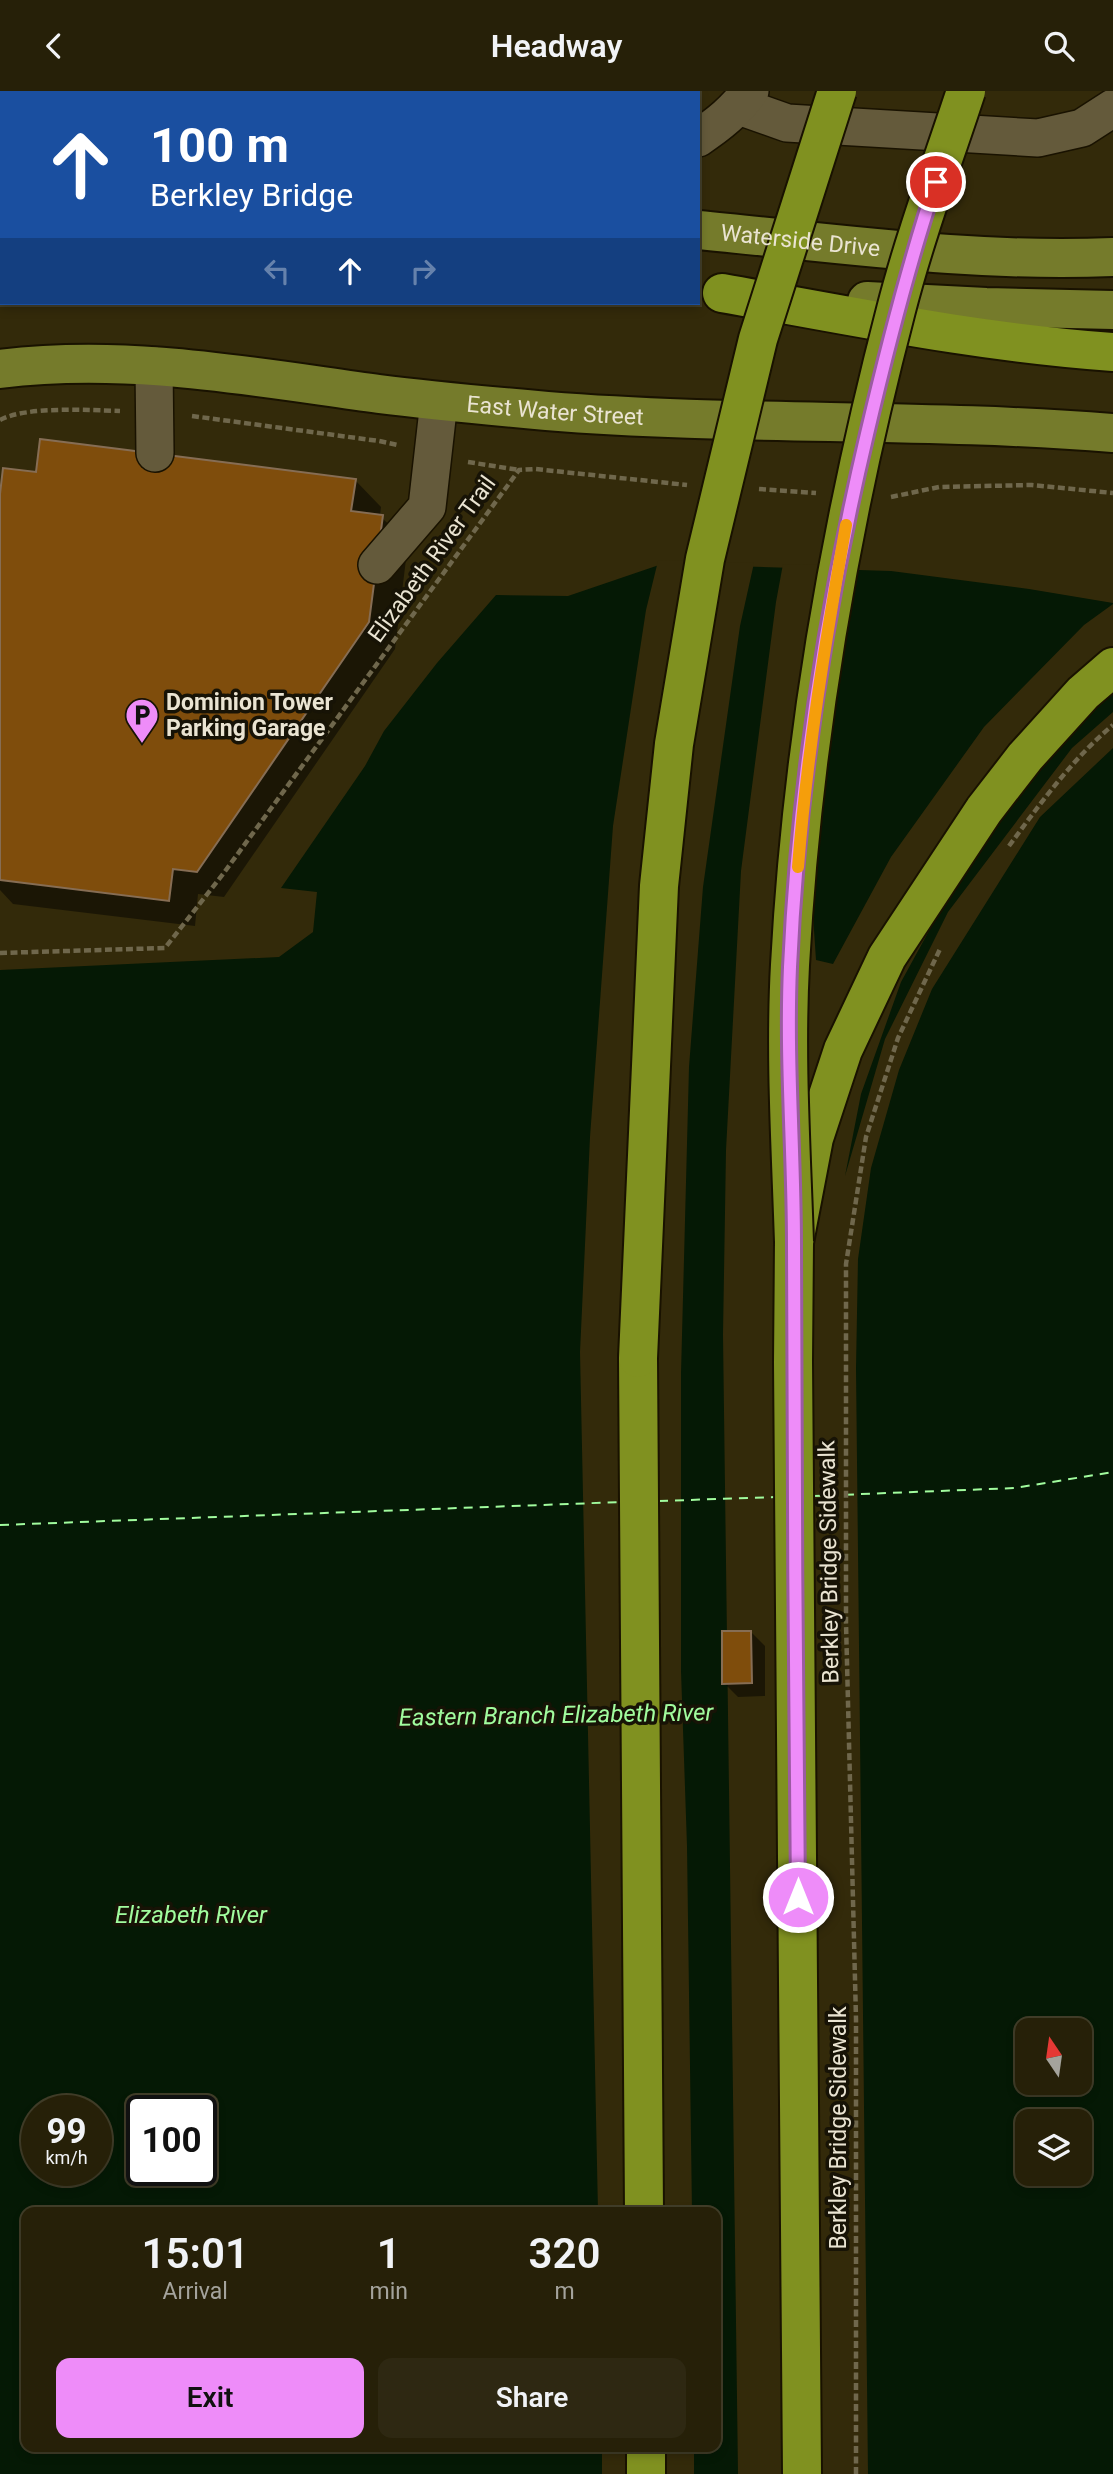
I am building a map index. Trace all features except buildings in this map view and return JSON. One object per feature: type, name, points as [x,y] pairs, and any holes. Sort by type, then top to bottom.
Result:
[{"type":"highway","points":[[644,2207],[638,1358],[659,886],[674,744],[705,559],[758,339],[837,91]]},
{"type":"highway","points":[[802,2474],[790,966],[803,805],[825,640],[850,506],[896,309],[966,91]]},
{"type":"highway","points":[[710,292],[986,340],[1113,352]]},
{"type":"highway","points":[[794,1242],[814,1138],[843,1049],[887,957],[984,810],[1083,693],[1113,667]]},
{"type":"highway","points":[[646,2452],[646,2474]]},
{"type":"main road","name":"Waterside Drive","points":[[700,230],[873,249],[977,255],[1113,257]]},
{"type":"main road","points":[[710,292],[986,307],[1113,310]]},
{"type":"main road","name":"East Water Street","points":[[0,369],[83,363],[154,366],[264,376],[439,401],[637,416],[962,424],[1113,433]]},
{"type":"street","points":[[700,137],[721,123],[744,99],[787,123],[1038,138],[1082,128],[1113,108]]},
{"type":"street","points":[[154,366],[155,453]]},
{"type":"street","points":[[377,565],[427,507],[439,401]]},
{"type":"path","points":[[0,420],[37,411],[156,413],[379,441],[465,462],[519,470]]},
{"type":"path","name":"Elizabeth River Trail","points":[[0,953],[165,948],[223,874],[519,470],[535,469],[656,484],[698,486]]},
{"type":"path","points":[[891,497],[939,487],[1032,485],[1113,493]]},
{"type":"path","points":[[753,489],[822,493]]},
{"type":"path","points":[[1005,850],[1044,800],[1096,740],[1113,725]]},
{"type":"path","name":"Berkley Bridge Sidewalk","points":[[856,2474],[856,2019],[846,1623],[846,1264],[866,1137],[898,1038],[942,947]]},
{"type":"water","points":[[662,564],[891,571],[1113,603],[1113,2474],[0,2474],[0,970],[279,957],[313,932],[317,892],[281,888],[365,766],[384,731],[437,663],[496,595],[568,596]]},
{"type":"pier","points":[[658,561],[754,563],[740,626],[703,887],[689,1067],[681,1374],[681,1671],[687,1846],[692,2207],[598,2207],[580,1352],[590,1137],[613,826],[646,610]]},
{"type":"pier","points":[[783,564],[857,566],[845,623],[812,900],[816,960],[833,964],[891,857],[984,727],[1084,625],[1113,604],[1113,693],[1094,709],[1021,789],[953,887],[901,982],[861,1094],[845,1176],[885,1039],[948,912],[1072,748],[1113,712],[1113,748],[1040,817],[932,989],[899,1070],[871,1168],[858,1259],[856,1368],[868,2474],[738,2474],[723,1335],[726,1150],[741,871]]},
{"type":"pier","points":[[602,2452],[694,2452],[694,2474],[602,2474]]},
{"type":"ferry route","points":[[813,1496],[1015,1488],[1113,1472]]},
{"type":"ferry route","points":[[659,1501],[775,1497]]},
{"type":"ferry route","points":[[0,1525],[622,1502]]},
{"type":"slow traffic","points":[[798,867],[803,805],[825,640],[846,525]]},
{"type":"place","name":"Dominion Tower Parking Garage","points":[[142,745]]},
{"type":"route","points":[[798,1897],[790,966],[803,805],[825,640],[850,506],[896,309],[936,182]]},
{"type":"water label","name":"Eastern Branch Elizabeth River","points":[[556,1715]]},
{"type":"water label","name":"Elizabeth River","points":[[191,1915]]}]
